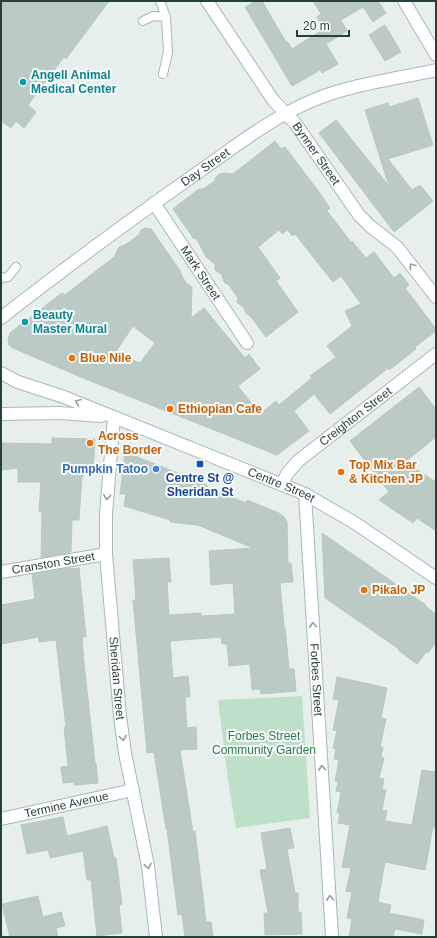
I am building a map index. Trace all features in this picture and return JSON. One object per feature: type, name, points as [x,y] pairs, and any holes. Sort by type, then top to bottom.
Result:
[{"type":"street","name":"Bynner Street","points":[[207,1],[273,100],[295,123],[364,221],[397,247],[436,297]]},
{"type":"street","points":[[404,1],[436,55]]},
{"type":"street","name":"Day Street","points":[[1,318],[154,203],[254,133],[286,114],[315,100],[334,93],[436,70]]},
{"type":"street","name":"Mark Street","points":[[154,203],[247,343]]},
{"type":"street","name":"Creighton Street","points":[[282,484],[287,474],[298,461],[436,354]]},
{"type":"street","name":"Centre Street","points":[[1,373],[18,382],[64,397],[305,494],[355,523],[436,578]]},
{"type":"street","name":"Centre Street","points":[[1,414],[58,413],[114,417]]},
{"type":"street","name":"Sheridan Street","points":[[114,417],[106,514],[106,554],[120,716],[148,866],[156,937]]},
{"type":"street","name":"Forbes Street","points":[[305,494],[332,937]]},
{"type":"street","name":"Cranston Street","points":[[1,572],[106,554]]},
{"type":"street","name":"Termine Avenue","points":[[1,819],[133,790]]},
{"type":"lane","points":[[160,1],[166,17],[168,52],[163,74]]},
{"type":"lane","points":[[144,21],[153,16],[166,17]]},
{"type":"lane","points":[[1,277],[8,277],[16,267]]},
{"type":"green space","name":"Forbes Street Community Garden","points":[[302,696],[310,818],[236,828],[229,787],[218,700]]},
{"type":"building","name":"Angell Animal Medical Center","points":[[1,1],[109,1],[66,59],[64,57],[28,105],[36,112],[24,128],[16,121],[11,128],[1,121]]},
{"type":"building","points":[[256,1],[262,1],[286,42],[288,42],[292,49],[324,29],[317,17],[321,14],[313,1],[378,1],[386,13],[373,22],[363,7],[341,20],[347,31],[326,44],[338,64],[322,73],[320,70],[292,86],[245,7]]},
{"type":"building","points":[[385,25],[401,52],[385,61],[369,35]]},
{"type":"building","points":[[418,98],[433,145],[388,159],[412,190],[420,185],[433,201],[394,232],[319,133],[336,120],[389,186],[365,110],[388,103],[389,107]]},
{"type":"building","points":[[275,141],[281,149],[285,147],[319,192],[330,208],[327,211],[351,242],[352,241],[366,258],[374,252],[394,278],[400,273],[409,285],[405,288],[436,329],[436,331],[415,347],[416,349],[389,370],[388,368],[330,414],[314,394],[294,411],[309,431],[277,455],[83,378],[13,348],[9,345],[8,339],[10,333],[62,293],[65,295],[114,257],[119,247],[125,245],[139,235],[142,229],[151,229],[179,269],[186,283],[192,287],[191,318],[204,308],[245,358],[249,354],[260,369],[238,386],[260,414],[276,401],[279,405],[312,378],[310,376],[336,357],[327,346],[352,326],[345,311],[361,304],[341,276],[333,282],[295,234],[292,236],[288,230],[282,234],[279,230],[258,247],[280,278],[276,281],[298,312],[266,337],[251,317],[246,313],[244,308],[237,302],[238,298],[229,285],[224,282],[222,275],[215,270],[215,264],[206,257],[196,238],[194,239],[173,209],[199,189],[203,189],[215,181],[215,178],[219,174],[233,174]],"holes":[[[133,326],[155,343],[140,363],[115,353]]]},
{"type":"building","points":[[419,387],[436,409],[436,437],[405,462],[436,482],[436,531],[417,518],[413,523],[379,500],[389,492],[350,441]]},
{"type":"building","points":[[52,438],[95,439],[93,473],[84,473],[83,477],[82,476],[79,520],[72,520],[71,552],[41,558],[42,512],[39,511],[41,482],[18,482],[18,468],[1,470],[1,443],[52,444]]},
{"type":"building","points":[[125,452],[207,485],[207,487],[246,503],[247,500],[279,513],[285,518],[287,523],[288,563],[291,563],[293,582],[280,583],[289,669],[294,669],[296,691],[261,694],[260,689],[252,690],[250,664],[229,666],[227,644],[222,644],[221,637],[170,641],[173,678],[188,676],[190,697],[185,697],[187,728],[196,727],[197,749],[180,750],[193,832],[195,831],[206,922],[211,922],[213,937],[185,937],[182,914],[178,915],[167,829],[154,752],[147,753],[133,600],[136,600],[133,560],[169,558],[171,582],[167,582],[169,615],[201,613],[201,616],[235,614],[233,583],[211,585],[209,551],[253,548],[198,525],[170,522],[170,520],[124,506],[126,494],[120,494]]},
{"type":"building","points":[[322,533],[426,605],[425,606],[436,614],[436,642],[417,664],[398,650],[399,649],[325,598]]},
{"type":"building","points":[[79,568],[86,637],[82,637],[84,663],[98,783],[74,785],[74,782],[63,783],[61,767],[68,766],[64,727],[66,727],[56,640],[39,642],[39,637],[1,644],[1,605],[35,599],[32,574]]},
{"type":"building","points":[[337,677],[387,688],[381,718],[386,719],[380,747],[383,747],[381,757],[384,758],[379,778],[384,779],[382,790],[386,790],[382,810],[387,811],[385,821],[412,825],[422,770],[436,772],[436,827],[433,827],[425,870],[385,862],[378,902],[391,905],[389,913],[424,920],[422,934],[395,929],[393,937],[349,937],[352,919],[347,918],[352,892],[346,891],[351,868],[342,867],[350,825],[338,823],[340,813],[337,813],[341,792],[336,791],[338,782],[335,781],[339,760],[334,759],[336,749],[333,748],[337,731],[333,730],[339,700],[333,699]]},
{"type":"building","points":[[63,817],[67,836],[107,826],[114,858],[116,858],[122,904],[119,905],[122,933],[97,936],[91,880],[87,880],[83,851],[50,858],[48,850],[27,854],[21,825]]},
{"type":"building","points":[[290,828],[294,848],[287,849],[295,893],[298,893],[298,912],[301,912],[302,934],[265,935],[264,913],[268,913],[260,870],[267,869],[261,833]]},
{"type":"building","points":[[38,896],[43,917],[61,912],[65,926],[56,928],[58,937],[10,937],[2,904]]},
{"type":"place","name":"Angell Animal Medical Center","points":[[23,82]]},
{"type":"place","name":"Beauty Master Mural","points":[[25,322]]},
{"type":"place","name":"Blue Nile","points":[[72,358]]},
{"type":"place","name":"Ethiopian Cafe","points":[[170,409]]},
{"type":"place","name":"Across The Border","points":[[90,443]]},
{"type":"place","name":"Centre St @ Sheridan St","points":[[200,464]]},
{"type":"place","name":"Pumpkin Tatoo","points":[[156,469]]},
{"type":"place","name":"Top Mix Bar & Kitchen JP","points":[[341,472]]},
{"type":"place","name":"Pikalo JP","points":[[364,590]]}]
